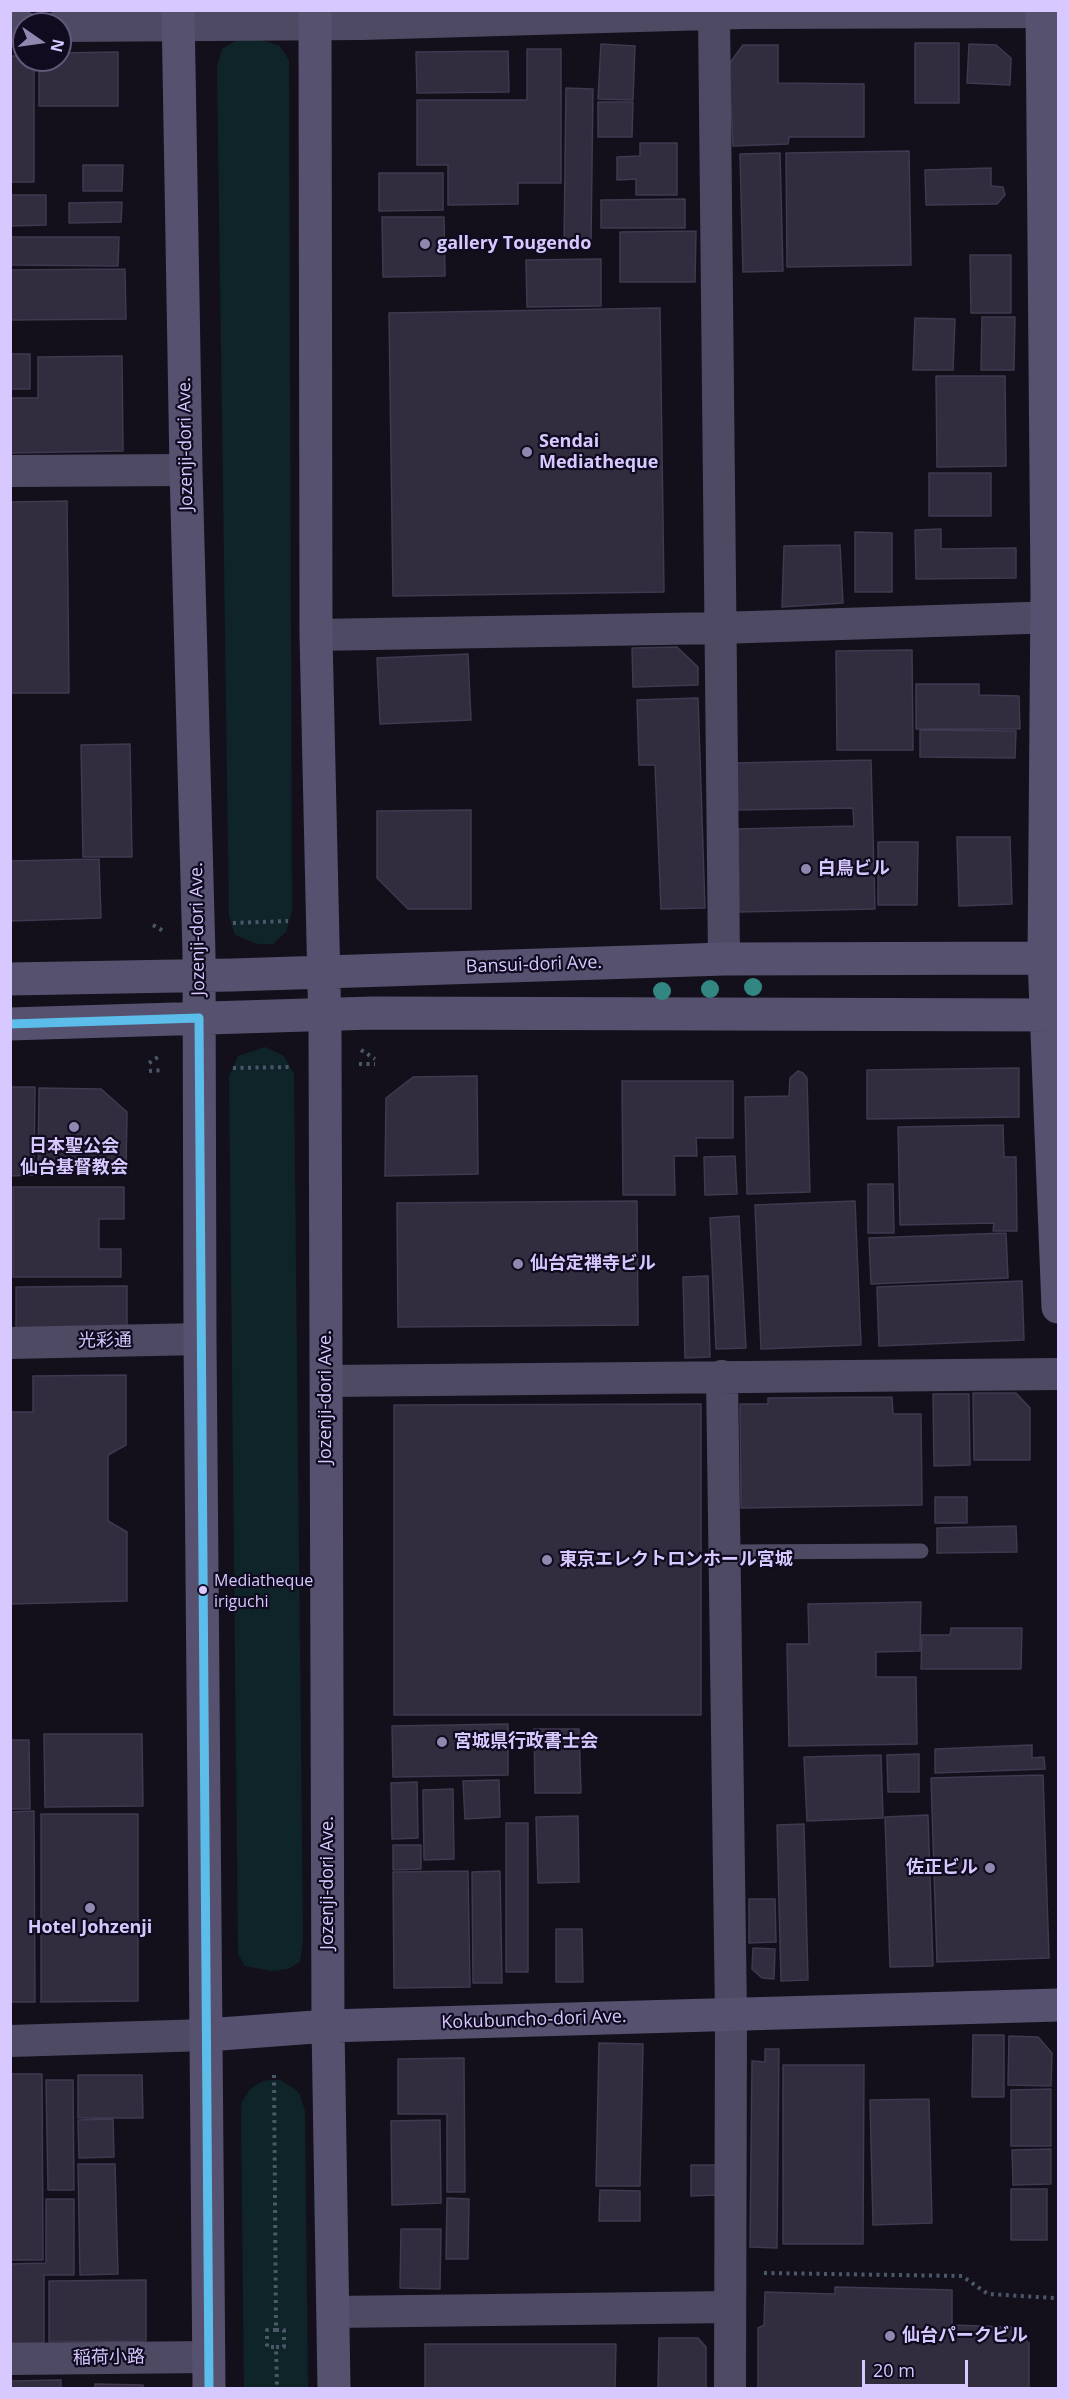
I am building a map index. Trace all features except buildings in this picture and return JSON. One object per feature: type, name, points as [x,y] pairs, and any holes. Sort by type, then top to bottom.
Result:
[{"type":"street","points":[[72,25],[178,18],[316,16],[363,24],[734,13],[1047,12],[1053,617],[1051,958],[1059,1307]]},
{"type":"street","points":[[724,959],[719,628],[734,13]]},
{"type":"street","name":"Jozenji-dori Ave.","points":[[316,16],[316,636],[324,1015],[328,2026],[334,2388]]},
{"type":"street","name":"Jozenji-dori Ave.","points":[[178,18],[186,470],[199,976],[209,2373]]},
{"type":"street","points":[[10,471],[186,470]]},
{"type":"street","points":[[316,636],[719,628],[1053,617]]},
{"type":"street","name":"Bansui-dori Ave.","points":[[10,979],[199,976],[724,959],[1051,958]]},
{"type":"street","points":[[10,1024],[324,1015],[1052,1015]]},
{"type":"street","name":"光彩通","points":[[10,1343],[200,1339]]},
{"type":"street","points":[[326,1381],[1059,1374]]},
{"type":"street","points":[[722,1376],[731,2015],[730,2388]]},
{"type":"street","name":"Kokubuncho-dori Ave.","points":[[10,2041],[207,2035],[328,2026],[1059,2005]]},
{"type":"street","points":[[333,2312],[730,2307]]},
{"type":"street","name":"稲荷小路","points":[[10,2360],[209,2373]]},
{"type":"lane","points":[[724,1552],[921,1551]]},
{"type":"path","points":[[231,923],[289,921]]},
{"type":"path","points":[[162,924],[150,925],[167,933]]},
{"type":"path","points":[[358,1048],[375,1059]]},
{"type":"path","points":[[149,1063],[162,1055]]},
{"type":"path","points":[[232,1068],[290,1066]]},
{"type":"path","points":[[274,2075],[276,2330]]},
{"type":"path","points":[[757,2272],[962,2276],[988,2294],[1054,2298]]},
{"type":"path","points":[[267,2330],[284,2330],[284,2347],[276,2347],[267,2347],[267,2330]]},
{"type":"path","points":[[276,2347],[277,2388]]},
{"type":"green space","points":[[239,39],[263,40],[280,46],[289,60],[292,910],[286,932],[273,944],[257,944],[235,935],[229,916],[217,67],[222,49]]},
{"type":"green space","points":[[265,1047],[284,1056],[294,1074],[303,1940],[300,1962],[288,1969],[272,1971],[245,1966],[238,1954],[229,1076],[238,1056]]},
{"type":"green space","points":[[280,2080],[295,2089],[300,2095],[305,2111],[308,2388],[244,2388],[241,2112],[242,2102],[250,2089],[263,2081]]},
{"type":"transit line","points":[[10,1024],[199,1018],[209,2388]]},
{"type":"place","name":"gallery Tougendo","points":[[425,244]]},
{"type":"place","name":"Sendai Mediatheque","points":[[527,452]]},
{"type":"place","name":"白鳥ビル","points":[[806,869]]},
{"type":"place","name":"日本聖公会 仙台基督教会","points":[[74,1127]]},
{"type":"place","name":"仙台定禅寺ビル","points":[[518,1264]]},
{"type":"place","name":"東京エレクトロンホール宮城","points":[[547,1560]]},
{"type":"place","name":"Mediatheque iriguchi","points":[[203,1590]]},
{"type":"place","name":"宮城県行政書士会","points":[[442,1742]]},
{"type":"place","name":"佐正ビル","points":[[990,1868]]},
{"type":"place","name":"Hotel Johzenji","points":[[90,1908]]},
{"type":"place","name":"仙台パークビル","points":[[890,2336]]}]
